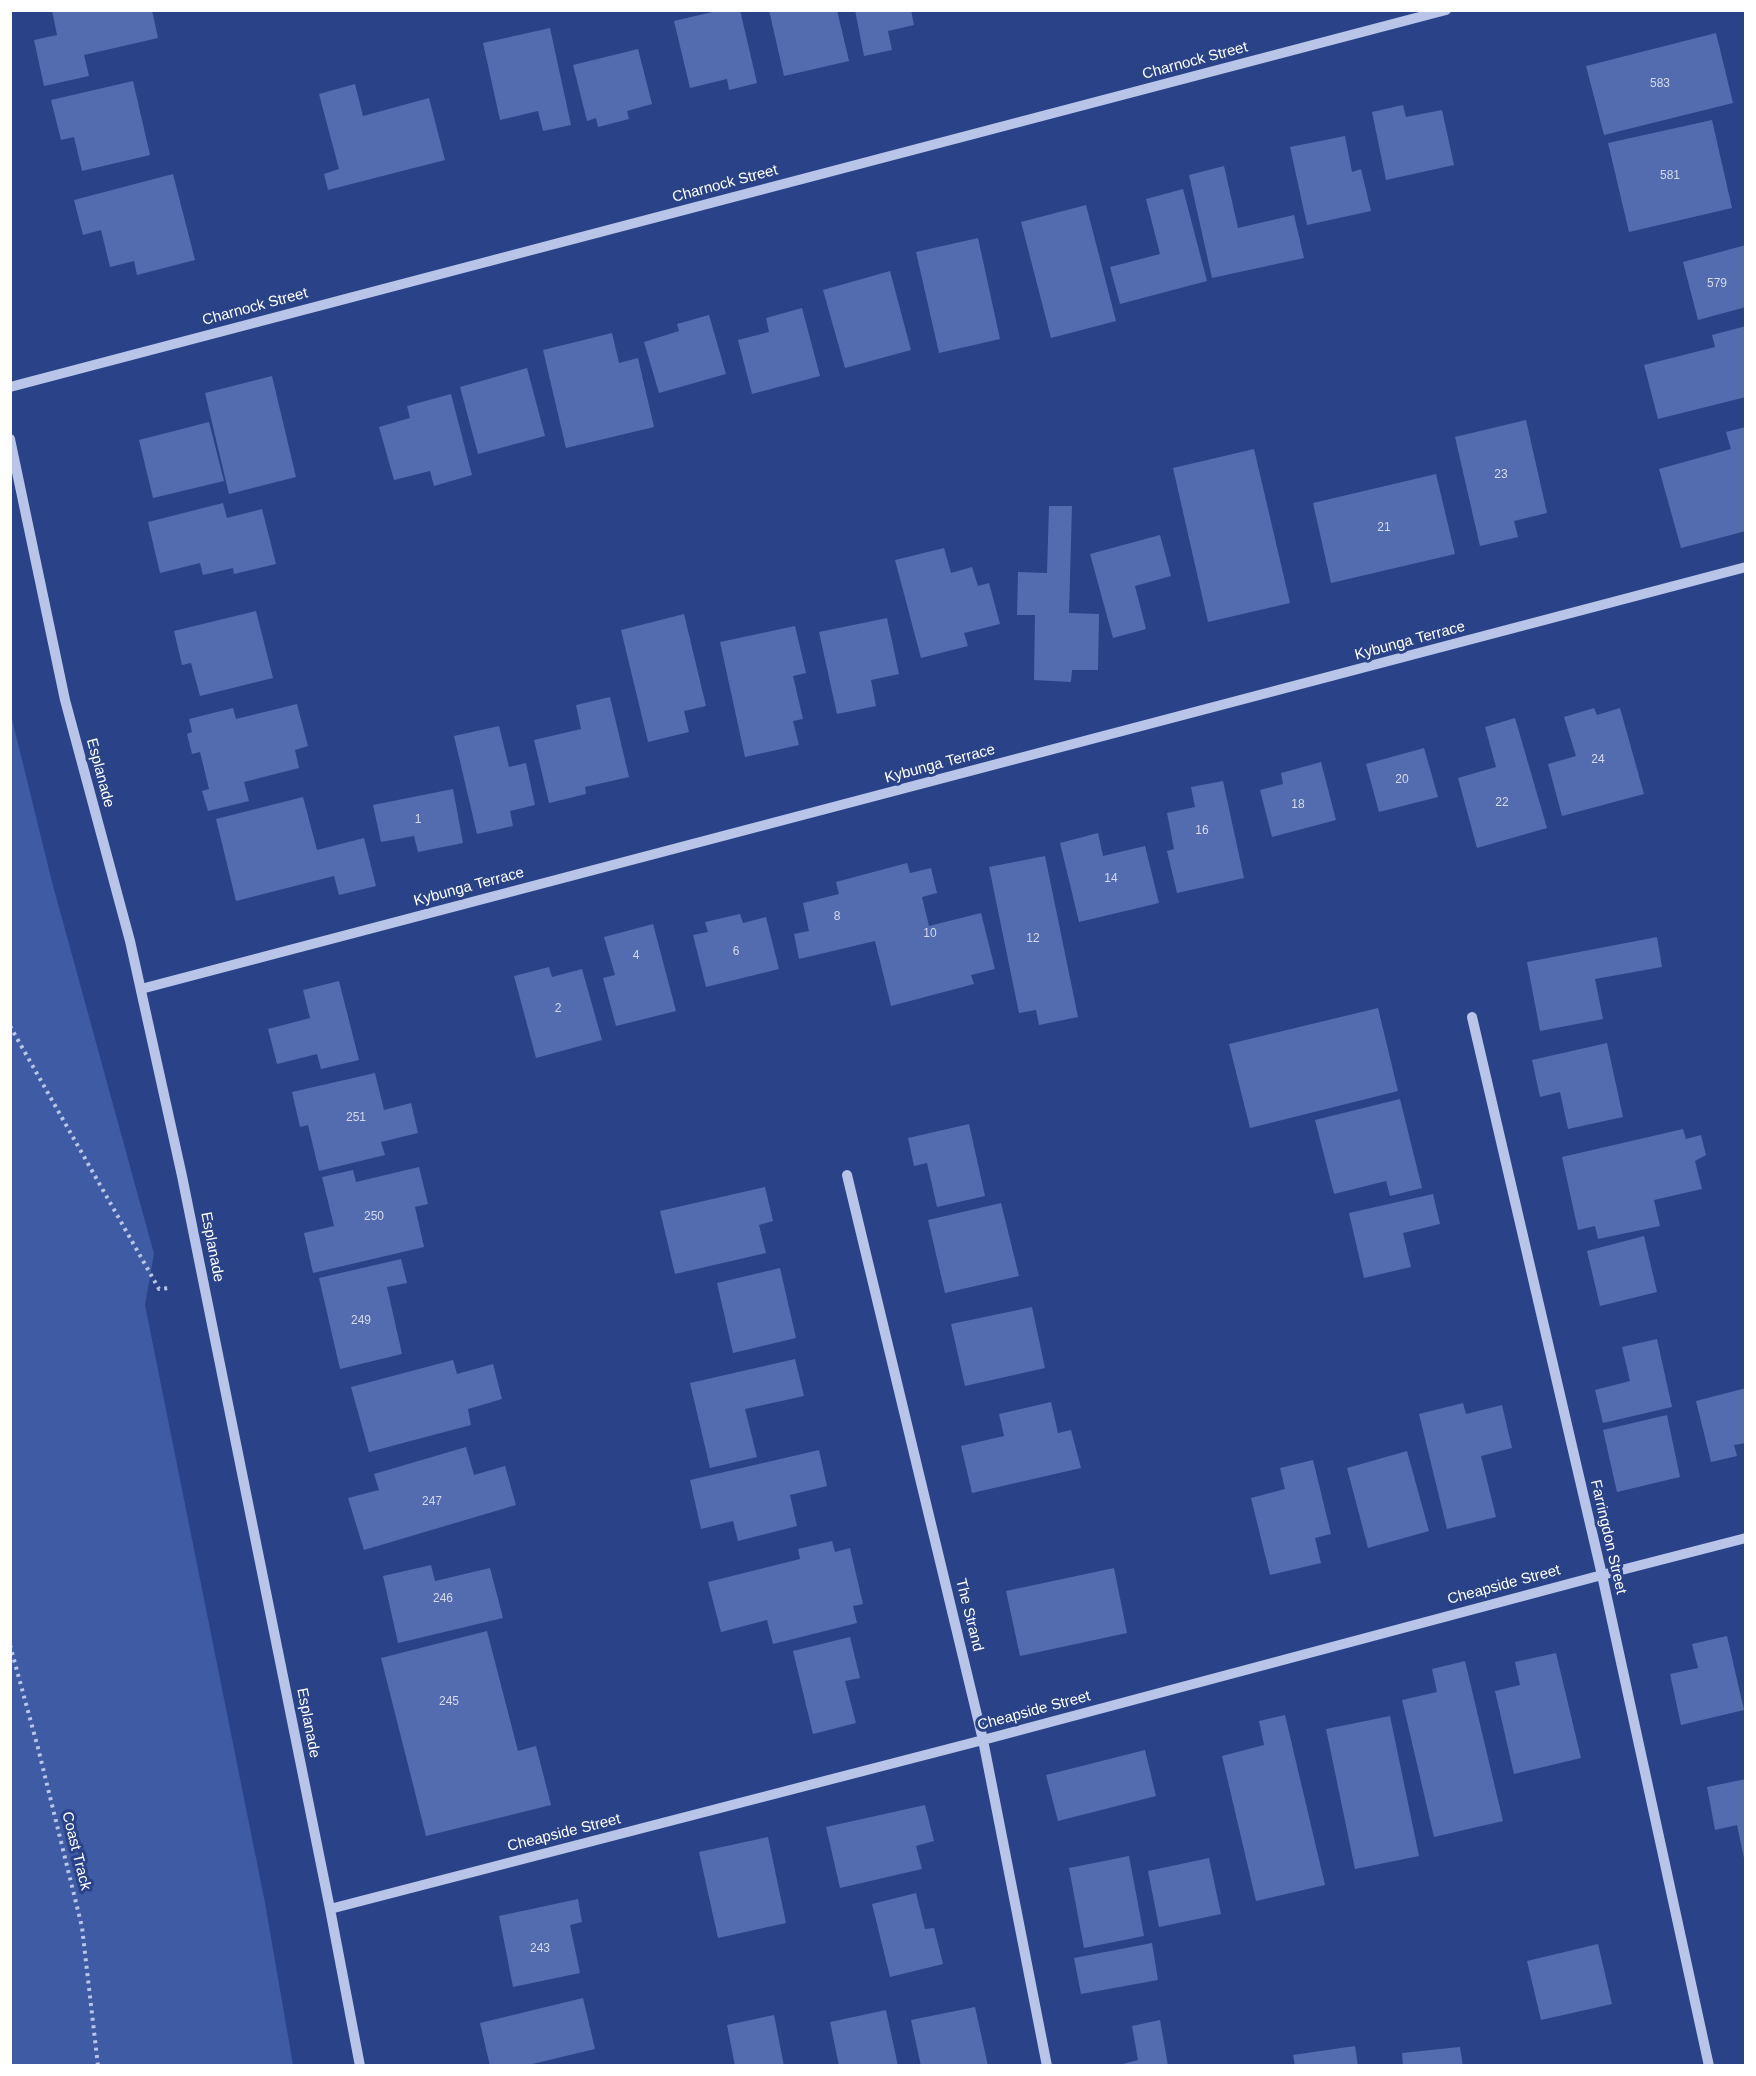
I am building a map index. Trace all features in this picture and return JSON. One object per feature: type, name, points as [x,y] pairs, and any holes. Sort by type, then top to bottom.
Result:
[{"type":"street","name":"Charnock Street","points":[[10,387],[1446,10]]},
{"type":"street","name":"Esplanade","points":[[10,439],[65,700],[141,989],[184,1187],[360,2066]]},
{"type":"street","name":"Kybunga Terrace","points":[[141,989],[1746,567]]},
{"type":"street","name":"Farringdon Street","points":[[1472,1017],[1602,1575],[1709,2066]]},
{"type":"street","name":"The Strand","points":[[847,1175],[983,1740],[1047,2066]]},
{"type":"street","name":"Cheapside Street","points":[[330,1909],[983,1740],[1746,1538]]},
{"type":"path","points":[[10,1026],[159,1289],[171,1288]]},
{"type":"path","name":"Coast Track","points":[[10,1645],[82,1927],[98,2066]]},
{"type":"shaded area","points":[[10,711],[52,882],[154,1254],[145,1305],[265,1903],[293,2065],[11,2065]]},
{"type":"building","points":[[52,10],[152,10],[158,38],[84,55],[89,76],[44,86],[34,40],[57,35]]},
{"type":"building","points":[[721,10],[740,10],[757,83],[729,90],[727,79],[690,88],[674,21]]},
{"type":"building","points":[[769,10],[837,10],[849,61],[784,76]]},
{"type":"building","points":[[855,10],[911,10],[914,25],[888,31],[892,50],[864,56]]},
{"type":"building","points":[[550,28],[571,125],[543,131],[538,111],[500,120],[483,43]]},
{"type":"building","points":[[1716,33],[1733,103],[1604,135],[1586,66]]},
{"type":"building","points":[[638,49],[652,104],[627,111],[629,119],[598,127],[596,118],[587,121],[573,65]]},
{"type":"building","points":[[133,81],[150,155],[82,171],[74,137],[61,140],[51,100]]},
{"type":"building","points":[[355,84],[363,116],[429,98],[445,160],[328,190],[324,174],[339,169],[319,94]]},
{"type":"building","points":[[1403,105],[1406,117],[1442,110],[1454,165],[1386,180],[1372,112]]},
{"type":"building","points":[[1712,120],[1732,208],[1629,232],[1608,143]]},
{"type":"building","points":[[1345,136],[1352,172],[1361,169],[1371,211],[1307,225],[1290,147]]},
{"type":"building","points":[[1224,166],[1238,228],[1294,215],[1304,258],[1212,278],[1189,175]]},
{"type":"building","points":[[173,174],[195,260],[137,275],[134,261],[110,267],[101,230],[83,235],[74,200]]},
{"type":"building","points":[[1183,189],[1207,281],[1120,304],[1110,267],[1160,254],[1146,199]]},
{"type":"building","points":[[1086,205],[1116,321],[1051,338],[1021,222]]},
{"type":"building","points":[[978,238],[1000,339],[939,353],[916,252]]},
{"type":"building","points":[[1746,245],[1746,307],[1698,320],[1683,262]]},
{"type":"building","points":[[890,271],[911,350],[845,368],[823,290]]},
{"type":"building","points":[[802,308],[820,376],[752,394],[738,340],[769,332],[766,318]]},
{"type":"building","points":[[709,315],[726,374],[659,393],[644,342],[679,331],[677,324]]},
{"type":"building","points":[[1746,326],[1746,397],[1658,419],[1644,365],[1715,347],[1712,335]]},
{"type":"building","points":[[612,333],[619,363],[638,358],[654,427],[566,448],[543,350]]},
{"type":"building","points":[[527,368],[545,436],[478,454],[460,387]]},
{"type":"building","points":[[272,376],[296,477],[229,494],[205,393]]},
{"type":"building","points":[[451,394],[472,475],[434,486],[430,471],[394,480],[379,427],[410,418],[407,406]]},
{"type":"building","points":[[1526,420],[1547,513],[1514,521],[1518,537],[1480,546],[1455,437]]},
{"type":"building","points":[[209,422],[224,481],[153,498],[139,440]]},
{"type":"building","points":[[1746,427],[1746,531],[1681,548],[1659,469],[1731,449],[1726,432]]},
{"type":"building","points":[[1254,449],[1290,603],[1208,622],[1173,468]]},
{"type":"building","points":[[1436,474],[1455,554],[1331,583],[1313,503]]},
{"type":"building","points":[[223,503],[227,518],[262,509],[276,564],[234,574],[233,568],[203,575],[200,563],[160,573],[148,522]]},
{"type":"building","points":[[1049,506],[1072,506],[1069,613],[1099,614],[1098,670],[1072,670],[1071,682],[1034,680],[1035,615],[1017,615],[1018,572],[1047,573]]},
{"type":"building","points":[[1160,535],[1171,576],[1135,586],[1146,629],[1113,638],[1090,554]]},
{"type":"building","points":[[944,548],[951,573],[972,567],[978,586],[989,583],[1000,624],[964,633],[968,646],[921,658],[895,560]]},
{"type":"building","points":[[256,611],[273,678],[200,696],[191,663],[182,665],[174,631]]},
{"type":"building","points":[[684,614],[706,706],[684,711],[689,732],[648,742],[621,630]]},
{"type":"building","points":[[887,618],[899,674],[871,680],[876,706],[837,714],[819,632]]},
{"type":"building","points":[[795,626],[806,673],[793,676],[803,719],[793,721],[799,745],[745,757],[720,642]]},
{"type":"building","points":[[610,697],[629,777],[585,787],[586,794],[549,803],[534,740],[581,729],[576,705]]},
{"type":"building","points":[[297,704],[308,746],[295,750],[299,768],[244,782],[249,801],[208,811],[202,791],[209,789],[200,752],[192,754],[187,734],[192,732],[189,719],[233,708],[236,719]]},
{"type":"building","points":[[1594,708],[1597,715],[1620,708],[1644,794],[1562,816],[1548,764],[1576,756],[1564,717]]},
{"type":"building","points":[[1515,718],[1547,828],[1477,848],[1458,778],[1496,767],[1485,727]]},
{"type":"building","points":[[499,726],[509,767],[526,763],[535,805],[510,811],[513,826],[477,834],[454,736]]},
{"type":"building","points":[[1424,748],[1438,797],[1379,812],[1366,764]]},
{"type":"building","points":[[1321,762],[1336,820],[1272,837],[1260,790],[1283,784],[1281,773]]},
{"type":"building","points":[[1223,781],[1244,878],[1177,893],[1167,851],[1174,849],[1167,813],[1195,807],[1191,787]]},
{"type":"building","points":[[453,789],[463,843],[418,852],[414,836],[381,842],[373,805]]},
{"type":"building","points":[[303,797],[317,850],[364,838],[376,886],[339,895],[334,876],[236,901],[216,819]]},
{"type":"building","points":[[1098,833],[1103,856],[1145,846],[1159,903],[1079,922],[1060,843]]},
{"type":"building","points":[[1045,856],[1078,1017],[1039,1025],[1036,1010],[1019,1013],[989,867]]},
{"type":"building","points":[[907,863],[910,873],[931,868],[937,893],[922,897],[929,926],[981,913],[995,969],[971,975],[974,984],[891,1006],[875,941],[799,959],[794,934],[809,931],[803,903],[839,894],[836,882]]},
{"type":"building","points":[[740,914],[743,923],[766,917],[779,969],[706,987],[693,935],[708,932],[705,922]]},
{"type":"building","points":[[653,924],[676,1011],[616,1026],[603,978],[615,975],[604,937]]},
{"type":"building","points":[[1657,937],[1662,967],[1595,979],[1603,1019],[1540,1031],[1527,962]]},
{"type":"building","points":[[549,967],[552,977],[582,969],[602,1040],[536,1058],[514,976]]},
{"type":"building","points":[[339,981],[359,1060],[321,1069],[317,1054],[277,1064],[268,1029],[310,1018],[303,990]]},
{"type":"building","points":[[1378,1008],[1398,1091],[1250,1128],[1229,1044]]},
{"type":"building","points":[[1607,1043],[1623,1117],[1568,1129],[1560,1092],[1540,1097],[1532,1060]]},
{"type":"building","points":[[375,1073],[384,1110],[411,1103],[418,1133],[381,1142],[385,1155],[319,1171],[308,1125],[300,1127],[292,1092]]},
{"type":"building","points":[[1400,1099],[1422,1188],[1390,1196],[1386,1181],[1334,1194],[1315,1120]]},
{"type":"building","points":[[969,1124],[985,1196],[937,1207],[927,1163],[914,1166],[908,1138]]},
{"type":"building","points":[[1683,1129],[1686,1139],[1701,1135],[1706,1155],[1695,1161],[1702,1189],[1654,1200],[1660,1226],[1598,1239],[1595,1226],[1578,1230],[1562,1157]]},
{"type":"building","points":[[419,1167],[428,1204],[415,1207],[424,1247],[313,1273],[304,1233],[334,1226],[322,1177],[353,1170],[356,1182]]},
{"type":"building","points":[[765,1187],[773,1221],[759,1225],[766,1253],[675,1274],[660,1211]]},
{"type":"building","points":[[1433,1194],[1440,1224],[1403,1233],[1411,1267],[1364,1278],[1349,1213]]},
{"type":"building","points":[[1001,1203],[1019,1276],[945,1293],[928,1220]]},
{"type":"building","points":[[1644,1236],[1657,1292],[1600,1306],[1587,1251]]},
{"type":"building","points":[[401,1259],[407,1283],[387,1287],[402,1354],[340,1369],[319,1278]]},
{"type":"building","points":[[780,1268],[796,1338],[733,1353],[717,1283]]},
{"type":"building","points":[[1032,1307],[1045,1368],[965,1386],[951,1324]]},
{"type":"building","points":[[1657,1339],[1672,1407],[1603,1423],[1595,1390],[1630,1381],[1622,1347]]},
{"type":"building","points":[[795,1359],[804,1396],[745,1409],[757,1457],[710,1468],[690,1383]]},
{"type":"building","points":[[453,1360],[457,1374],[493,1364],[502,1399],[468,1409],[471,1425],[369,1452],[351,1387]]},
{"type":"building","points":[[1746,1388],[1746,1443],[1734,1445],[1737,1456],[1711,1462],[1696,1401]]},
{"type":"building","points":[[1051,1402],[1058,1433],[1071,1430],[1081,1468],[972,1493],[961,1446],[1004,1436],[999,1414]]},
{"type":"building","points":[[1463,1403],[1466,1414],[1502,1405],[1512,1448],[1481,1456],[1496,1517],[1447,1529],[1419,1414]]},
{"type":"building","points":[[1667,1415],[1680,1477],[1617,1492],[1603,1430]]},
{"type":"building","points":[[466,1447],[474,1475],[505,1466],[516,1505],[364,1550],[348,1498],[379,1490],[374,1474]]},
{"type":"building","points":[[819,1450],[827,1486],[790,1495],[797,1526],[738,1541],[733,1521],[701,1529],[690,1480]]},
{"type":"building","points":[[1407,1451],[1429,1531],[1368,1548],[1347,1468]]},
{"type":"building","points":[[1313,1460],[1331,1534],[1315,1538],[1321,1563],[1270,1575],[1251,1498],[1285,1489],[1280,1468]]},
{"type":"building","points":[[832,1541],[835,1552],[850,1548],[863,1604],[853,1606],[857,1623],[773,1644],[767,1620],[721,1632],[708,1582],[800,1559],[798,1549]]},
{"type":"building","points":[[431,1565],[435,1581],[490,1568],[503,1618],[398,1643],[383,1576]]},
{"type":"building","points":[[1114,1568],[1127,1633],[1020,1656],[1006,1591]]},
{"type":"building","points":[[487,1631],[518,1751],[536,1746],[551,1805],[426,1836],[381,1658]]},
{"type":"building","points":[[1727,1636],[1744,1710],[1681,1725],[1670,1674],[1698,1668],[1692,1644]]},
{"type":"building","points":[[850,1637],[860,1678],[845,1681],[856,1723],[813,1734],[793,1651]]},
{"type":"building","points":[[1556,1653],[1581,1758],[1514,1774],[1495,1691],[1520,1685],[1515,1662]]},
{"type":"building","points":[[1465,1661],[1503,1821],[1434,1837],[1402,1700],[1437,1692],[1432,1669]]},
{"type":"building","points":[[1285,1715],[1325,1885],[1256,1901],[1222,1756],[1264,1745],[1259,1721]]},
{"type":"building","points":[[1390,1716],[1419,1856],[1355,1869],[1326,1729]]},
{"type":"building","points":[[1145,1750],[1156,1796],[1058,1821],[1046,1775]]},
{"type":"building","points":[[1746,1779],[1746,1857],[1744,1858],[1737,1825],[1715,1830],[1707,1787]]},
{"type":"building","points":[[925,1805],[934,1841],[916,1846],[922,1869],[840,1888],[826,1827]]},
{"type":"building","points":[[768,1837],[786,1923],[718,1938],[699,1852]]},
{"type":"building","points":[[1129,1856],[1144,1936],[1084,1948],[1069,1868]]},
{"type":"building","points":[[1209,1858],[1221,1914],[1159,1927],[1148,1871]]},
{"type":"building","points":[[916,1893],[925,1929],[934,1928],[943,1964],[890,1977],[872,1904]]},
{"type":"building","points":[[578,1899],[582,1922],[570,1925],[580,1973],[513,1987],[499,1916]]},
{"type":"building","points":[[1152,1943],[1158,1980],[1081,1994],[1074,1958]]},
{"type":"building","points":[[1598,1944],[1612,2004],[1541,2020],[1527,1961]]},
{"type":"building","points":[[583,1998],[595,2049],[524,2066],[490,2066],[480,2023]]},
{"type":"building","points":[[975,2007],[988,2066],[921,2066],[911,2020]]},
{"type":"building","points":[[886,2010],[898,2066],[839,2066],[830,2022]]},
{"type":"building","points":[[774,2015],[784,2066],[735,2066],[727,2025]]},
{"type":"building","points":[[1160,2020],[1168,2066],[1115,2066],[1138,2060],[1132,2026]]},
{"type":"building","points":[[1355,2046],[1358,2066],[1295,2066],[1293,2055]]},
{"type":"building","points":[[1460,2047],[1463,2066],[1403,2066],[1402,2053]]}]
